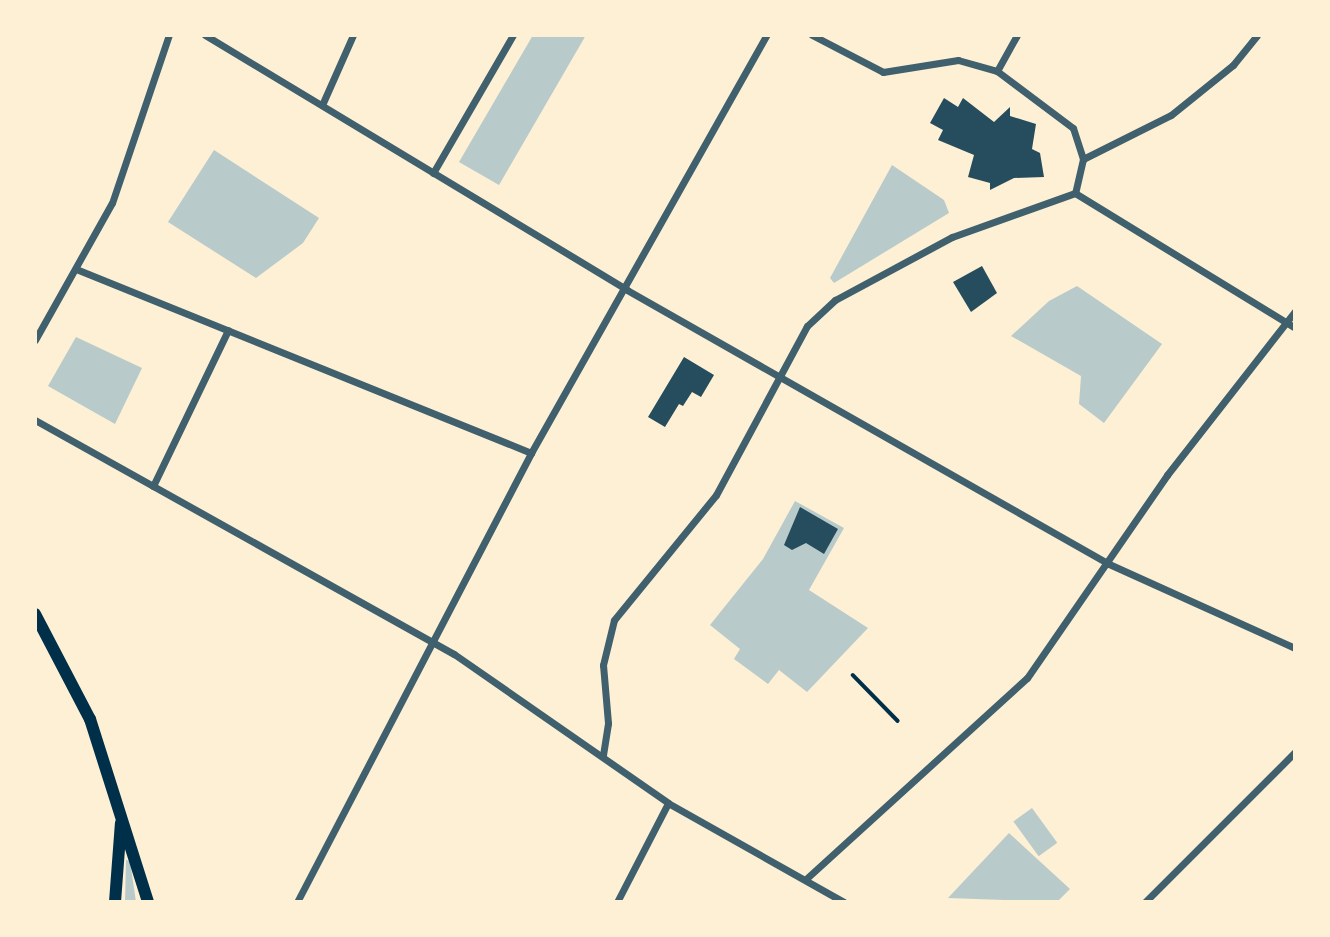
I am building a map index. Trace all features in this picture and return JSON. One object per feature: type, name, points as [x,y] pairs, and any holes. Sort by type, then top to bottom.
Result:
[{"type":"main road","points":[[35,614],[86,709],[148,902]]},
{"type":"main road","points":[[115,902],[121,819]]},
{"type":"street","points":[[35,341],[112,203],[169,35]]},
{"type":"street","points":[[205,35],[627,290],[1109,564],[1295,648]]},
{"type":"street","points":[[322,105],[353,35]]},
{"type":"street","points":[[433,173],[513,35]]},
{"type":"street","points":[[297,902],[429,641],[531,453],[627,290],[767,35]]},
{"type":"street","points":[[812,35],[883,72],[958,60],[997,71],[1059,114],[1073,128],[1083,159],[1075,193]]},
{"type":"street","points":[[997,71],[1017,35]]},
{"type":"street","points":[[1083,159],[1171,115],[1233,65],[1257,35]]},
{"type":"street","points":[[1075,193],[1295,328]]},
{"type":"street","points":[[604,755],[608,723],[603,665],[614,620],[716,495],[807,326],[835,300],[961,233],[1075,193]]},
{"type":"street","points":[[76,269],[531,453]]},
{"type":"street","points":[[807,878],[1011,696],[1109,564],[1167,475],[1295,311]]},
{"type":"street","points":[[153,486],[228,330]]},
{"type":"street","points":[[35,420],[429,641],[604,755],[668,803],[807,878],[844,902]]},
{"type":"street","points":[[1145,902],[1295,752]]},
{"type":"street","points":[[617,902],[668,803]]},
{"type":"path","points":[[853,674],[898,722]]},
{"type":"shaded area","points":[[533,35],[586,35],[499,185],[459,162]]},
{"type":"shaded area","points":[[214,150],[319,218],[303,243],[256,278],[168,222]]},
{"type":"shaded area","points":[[892,165],[944,200],[949,213],[834,283],[830,278]]},
{"type":"shaded area","points":[[1077,286],[1162,344],[1104,423],[1079,404],[1081,376],[1011,336],[1049,301]]},
{"type":"shaded area","points":[[76,337],[142,368],[115,424],[48,386]]},
{"type":"shaded area","points":[[795,501],[844,528],[809,590],[868,628],[807,692],[779,670],[768,684],[734,659],[740,649],[710,625],[763,559]]},
{"type":"shaded area","points":[[1032,808],[1057,843],[1039,856],[1013,822]]},
{"type":"shaded area","points":[[1009,833],[1070,889],[1057,902],[948,898]]},
{"type":"shaded area","points":[[126,860],[130,861],[136,902],[125,902]]},
{"type":"building","points":[[944,98],[958,107],[963,98],[994,122],[1010,107],[1010,116],[1036,124],[1032,149],[1040,153],[1044,177],[1014,178],[990,190],[990,183],[968,177],[974,155],[938,140],[943,130],[930,123]]},
{"type":"building","points":[[982,266],[997,293],[971,312],[953,282]]},
{"type":"building","points":[[684,357],[714,375],[701,397],[692,392],[683,406],[679,404],[665,427],[648,417]]},
{"type":"building","points":[[800,507],[838,529],[824,554],[806,543],[792,550],[784,545]]}]
